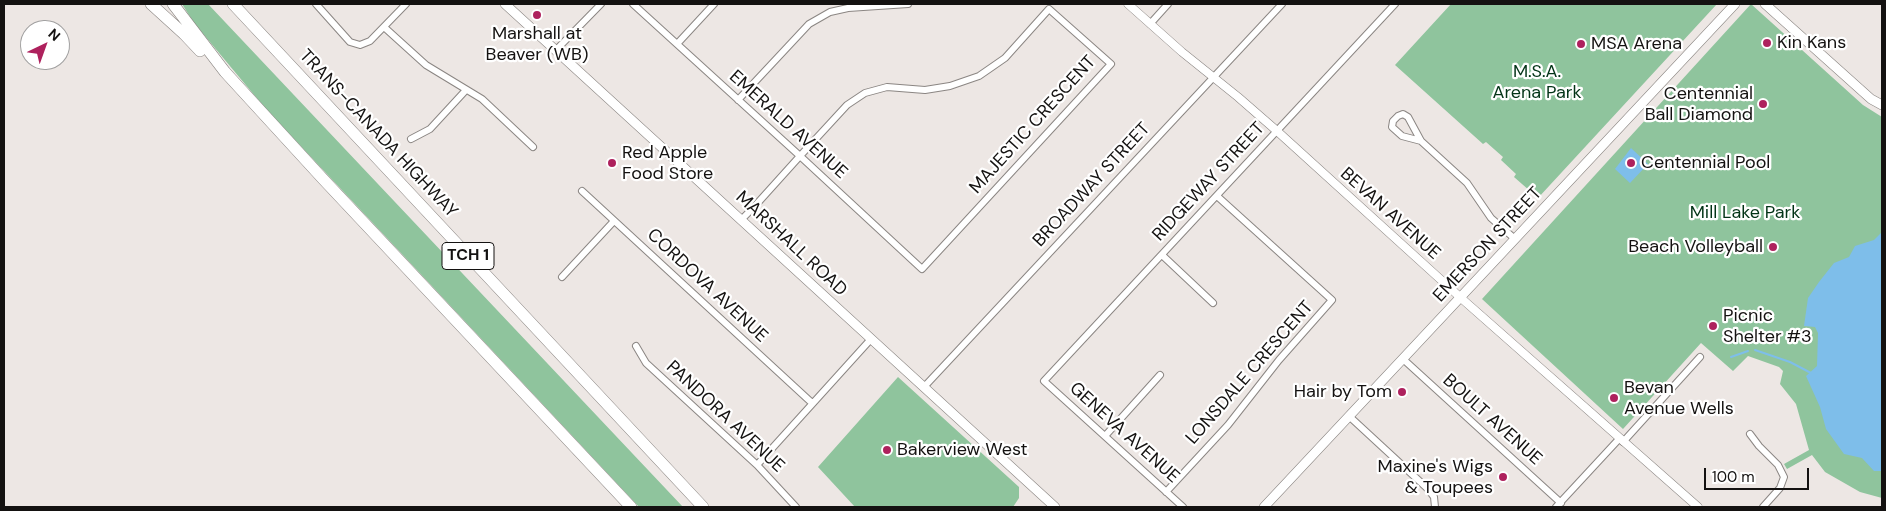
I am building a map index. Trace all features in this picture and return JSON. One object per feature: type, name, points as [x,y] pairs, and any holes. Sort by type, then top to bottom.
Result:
[{"type":"highway","points":[[151,4],[184,34],[222,76],[323,179]]},
{"type":"highway","name":"TCH 1","points":[[173,4],[225,72],[631,507]]},
{"type":"highway","name":"TRANS-CANADA HIGHWAY","points":[[232,4],[703,507]]},
{"type":"main road","name":"MARSHALL ROAD","points":[[505,4],[1056,507]]},
{"type":"main road","name":"EMERSON STREET","points":[[1264,507],[1735,4]]},
{"type":"main road","points":[[1765,4],[1871,100],[1882,105]]},
{"type":"street","points":[[316,4],[350,42],[360,44],[370,41],[406,4]]},
{"type":"street","points":[[556,50],[602,4]]},
{"type":"street","name":"EMERALD AVENUE","points":[[633,4],[922,269]]},
{"type":"street","points":[[677,44],[714,4]]},
{"type":"street","points":[[738,100],[809,24],[830,12],[847,6],[908,4]]},
{"type":"street","name":"BEVAN AVENUE","points":[[1128,4],[1182,52],[1277,131],[1461,298],[1698,507]]},
{"type":"street","points":[[1150,24],[1168,4]]},
{"type":"street","name":"BROADWAY STREET","points":[[924,387],[1282,4]]},
{"type":"street","name":"RIDGEWAY STREET","points":[[1044,381],[1395,4]]},
{"type":"street","name":"MAJESTIC CRESCENT","points":[[741,220],[847,105],[865,93],[887,86],[925,90],[950,86],[979,76],[1005,58],[1049,9],[1111,64],[922,269]]},
{"type":"street","points":[[384,27],[426,65],[482,100],[533,147]]},
{"type":"street","points":[[411,139],[430,129],[466,90]]},
{"type":"street","points":[[1420,140],[1402,136],[1392,127],[1393,121],[1403,114],[1408,117],[1420,140],[1467,183],[1491,218],[1515,239]]},
{"type":"street","name":"CORDOVA AVENUE","points":[[582,191],[812,403]]},
{"type":"street","name":"LONSDALE CRESCENT","points":[[1166,492],[1228,425],[1279,360],[1332,300],[1217,196]]},
{"type":"street","points":[[562,277],[614,221]]},
{"type":"street","points":[[1162,255],[1213,303]]},
{"type":"street","points":[[757,465],[871,339]]},
{"type":"street","name":"PANDORA AVENUE","points":[[636,346],[646,363],[757,465],[796,507]]},
{"type":"street","points":[[1558,505],[1700,357]]},
{"type":"street","name":"BOULT AVENUE","points":[[1403,360],[1558,505]]},
{"type":"street","points":[[1105,436],[1160,375]]},
{"type":"street","name":"GENEVA AVENUE","points":[[1044,381],[1184,507]]},
{"type":"street","points":[[1350,417],[1428,489],[1434,497],[1435,507]]},
{"type":"street","points":[[1750,434],[1778,465],[1784,477],[1780,488],[1763,507]]},
{"type":"green space","points":[[182,4],[208,4],[683,507],[639,507],[265,108],[194,23]]},
{"type":"green space","name":"M.S.A. Arena Park","points":[[1451,4],[1717,4],[1538,198],[1514,177],[1516,174],[1501,160],[1503,157],[1486,142],[1483,144],[1395,65]]},
{"type":"green space","name":"Mill Lake Park","points":[[1751,4],[1863,105],[1882,117],[1882,498],[1860,492],[1825,472],[1812,455],[1787,469],[1784,464],[1809,450],[1796,404],[1780,384],[1783,371],[1779,367],[1748,356],[1733,371],[1701,343],[1623,429],[1482,299]]},
{"type":"green space","points":[[898,377],[1019,487],[1019,498],[1013,507],[855,507],[818,467]]},
{"type":"water","points":[[1631,148],[1648,164],[1630,183],[1615,169]]},
{"type":"water","points":[[1882,232],[1882,471],[1874,471],[1862,458],[1844,454],[1826,429],[1820,407],[1806,376],[1817,366],[1818,333],[1815,327],[1804,326],[1808,298],[1834,263],[1849,257],[1855,246],[1874,240]]},
{"type":"waterway","points":[[1755,350],[1790,362],[1811,373]]},
{"type":"waterway","points":[[1731,357],[1748,351]]},
{"type":"place","name":"Marshall at Beaver (WB)","points":[[537,15]]},
{"type":"place","name":"Kin Kans","points":[[1767,43]]},
{"type":"place","name":"MSA Arena","points":[[1581,44]]},
{"type":"place","name":"Centennial Ball Diamond","points":[[1763,104]]},
{"type":"place","name":"Red Apple Food Store","points":[[612,163]]},
{"type":"place","name":"Centennial Pool","points":[[1631,163]]},
{"type":"place","name":"Beach Volleyball","points":[[1773,247]]},
{"type":"place","name":"Picnic Shelter #3","points":[[1713,326]]},
{"type":"place","name":"Hair by Tom","points":[[1402,392]]},
{"type":"place","name":"Bevan Avenue Wells","points":[[1614,398]]},
{"type":"place","name":"Bakerview West","points":[[887,450]]},
{"type":"place","name":"Maxine's Wigs & Toupees","points":[[1503,477]]}]
